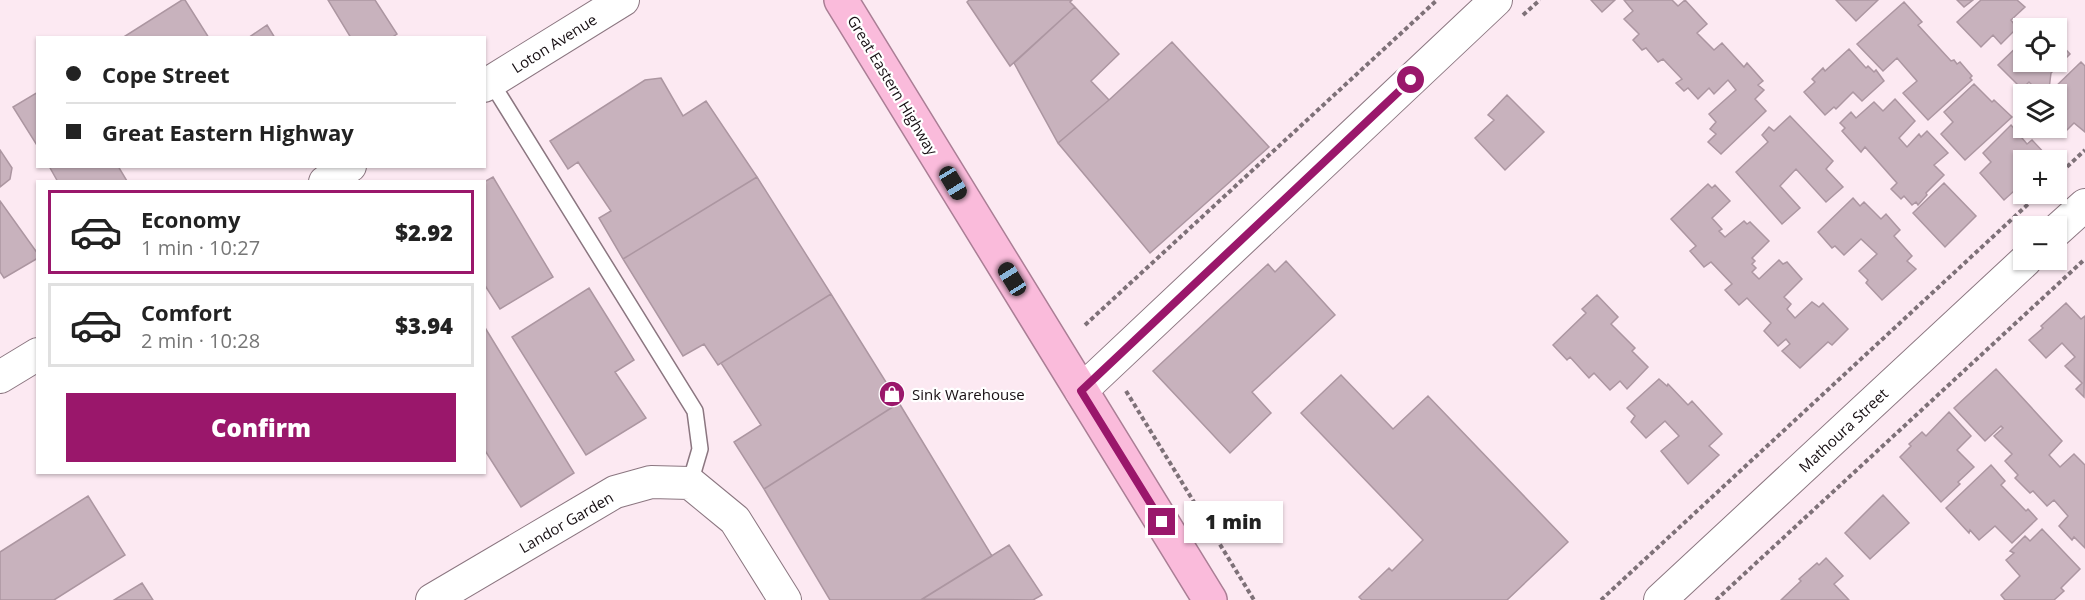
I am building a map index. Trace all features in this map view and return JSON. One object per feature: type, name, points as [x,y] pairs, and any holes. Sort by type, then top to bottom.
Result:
[{"type":"highway","name":"Great Eastern Highway","points":[[841,0],[1207,599]]},
{"type":"street","name":"Loton Avenue","points":[[488,84],[623,0]]},
{"type":"street","points":[[1081,391],[1496,0]]},
{"type":"street","points":[[328,180],[347,168]]},
{"type":"street","points":[[2067,221],[2085,205]]},
{"type":"street","name":"Mathoura Street","points":[[1660,600],[2015,270]]},
{"type":"street","points":[[0,377],[36,355]]},
{"type":"street","name":"Landor Garden","points":[[432,600],[615,492],[651,482],[690,483]]},
{"type":"street","points":[[690,483],[735,520],[785,600]]},
{"type":"lane","points":[[488,84],[695,411],[700,449],[690,483]]},
{"type":"path","points":[[1085,325],[1437,0]]},
{"type":"path","points":[[2067,167],[2085,150]]},
{"type":"path","points":[[1600,600],[2027,204]]},
{"type":"path","points":[[1716,600],[2085,259]]},
{"type":"path","points":[[1122,383],[1254,600]]},
{"type":"building","points":[[185,0],[208,36],[125,36]]},
{"type":"building","points":[[328,0],[375,0],[397,34],[394,36],[350,36]]},
{"type":"building","points":[[969,0],[1072,0],[1070,2],[1075,7],[1010,66],[967,2]]},
{"type":"building","points":[[1591,0],[1615,0],[1602,12]]},
{"type":"building","points":[[1624,0],[1672,0],[1678,6],[1685,0],[1707,24],[1697,33],[1714,50],[1722,43],[1744,67],[1747,63],[1763,81],[1758,85],[1764,90],[1755,99],[1766,111],[1721,154],[1708,142],[1716,134],[1710,129],[1716,122],[1709,114],[1736,90],[1728,80],[1714,94],[1709,88],[1698,99],[1688,88],[1684,91],[1676,83],[1682,79],[1663,59],[1658,62],[1646,48],[1642,50],[1633,40],[1639,34],[1624,19],[1633,11]]},
{"type":"building","points":[[1836,0],[1878,0],[1856,21]]},
{"type":"building","points":[[1957,0],[1973,0],[1964,7]]},
{"type":"building","points":[[1981,0],[2017,0],[2025,7],[2011,20],[2013,32],[2001,44],[1993,35],[1981,47],[1957,22]]},
{"type":"building","points":[[1904,2],[1922,22],[1918,25],[1951,61],[1954,60],[1957,64],[1960,62],[1972,76],[1970,78],[1972,80],[1928,120],[1903,93],[1917,81],[1897,58],[1883,71],[1857,44]]},
{"type":"building","points":[[1075,7],[1119,54],[1091,81],[1109,100],[1058,143],[1014,63]]},
{"type":"building","points":[[267,25],[274,36],[251,36]]},
{"type":"building","points":[[1172,42],[1269,147],[1150,253],[1058,143]]},
{"type":"building","points":[[1849,49],[1866,68],[1868,66],[1874,72],[1876,70],[1884,81],[1862,101],[1853,92],[1836,109],[1834,107],[1825,115],[1804,92],[1815,82],[1812,79],[1823,68],[1825,71]]},
{"type":"building","points":[[2013,51],[2013,72],[2052,72],[2050,84],[2029,82],[2017,84],[1998,65]]},
{"type":"building","points":[[2081,62],[2085,66],[2085,132],[2074,123],[2067,130],[2067,84],[2058,84]]},
{"type":"building","points":[[661,78],[683,116],[706,101],[757,177],[623,259],[599,218],[611,211],[578,162],[568,169],[550,141],[645,80]]},
{"type":"building","points":[[1974,84],[2012,117],[1965,160],[1941,134],[1953,122],[1944,112]]},
{"type":"building","points":[[36,93],[36,144],[13,107]]},
{"type":"building","points":[[1507,95],[1544,132],[1505,170],[1475,138],[1494,120],[1488,115]]},
{"type":"building","points":[[1895,99],[1915,121],[1899,138],[1907,147],[1919,134],[1921,137],[1927,131],[1948,153],[1934,165],[1944,175],[1926,193],[1927,195],[1918,205],[1916,202],[1912,205],[1904,196],[1901,199],[1891,189],[1897,183],[1865,147],[1861,152],[1842,131],[1845,128],[1840,123],[1851,112],[1856,118],[1874,102],[1883,111]]},
{"type":"building","points":[[1790,116],[1833,161],[1826,169],[1843,187],[1826,202],[1796,169],[1780,186],[1800,208],[1782,224],[1736,172],[1768,142],[1762,135],[1769,127],[1774,131]]},
{"type":"building","points":[[2011,125],[2013,138],[2022,138],[2027,144],[2032,140],[2041,150],[2013,150],[2013,192],[2004,200],[1980,173],[1991,162],[1983,153]]},
{"type":"building","points":[[0,150],[12,168],[10,179],[0,187]]},
{"type":"building","points":[[50,168],[119,168],[126,180],[57,180]]},
{"type":"building","points":[[493,177],[553,277],[500,309],[486,287],[486,181]]},
{"type":"building","points":[[757,177],[831,294],[718,365],[704,344],[683,356],[623,259]]},
{"type":"building","points":[[1944,183],[1976,216],[1945,247],[1913,213]]},
{"type":"building","points":[[1708,184],[1712,188],[1715,185],[1730,201],[1712,218],[1722,229],[1719,231],[1725,237],[1744,221],[1747,224],[1750,222],[1769,241],[1752,258],[1755,261],[1752,264],[1756,268],[1752,272],[1759,279],[1779,260],[1783,264],[1787,262],[1802,279],[1784,297],[1791,304],[1787,309],[1795,318],[1812,302],[1819,307],[1823,303],[1848,329],[1832,345],[1828,342],[1800,368],[1782,351],[1790,344],[1786,339],[1778,346],[1764,331],[1771,323],[1747,298],[1739,305],[1725,290],[1732,284],[1711,262],[1704,267],[1690,251],[1696,246],[1671,219]]},
{"type":"building","points":[[1853,198],[1860,206],[1864,202],[1881,219],[1886,214],[1900,230],[1894,236],[1912,256],[1907,261],[1916,269],[1882,300],[1866,283],[1868,280],[1859,271],[1877,254],[1861,239],[1844,255],[1835,246],[1832,248],[1818,232]]},
{"type":"building","points":[[0,201],[36,251],[36,259],[4,278],[0,272]]},
{"type":"building","points":[[1286,261],[1335,315],[1252,392],[1271,413],[1230,453],[1153,371],[1268,264],[1275,272]]},
{"type":"building","points":[[589,288],[634,360],[615,372],[646,418],[586,455],[512,337]]},
{"type":"building","points":[[831,294],[899,403],[764,489],[734,442],[761,425],[721,363]]},
{"type":"building","points":[[1597,295],[1618,317],[1611,324],[1635,348],[1632,351],[1648,367],[1627,389],[1620,381],[1610,390],[1594,373],[1589,378],[1570,357],[1567,360],[1553,345],[1586,313],[1582,309]]},
{"type":"building","points":[[2066,303],[2081,319],[2085,316],[2084,397],[2076,389],[2082,383],[2065,366],[2075,357],[2062,343],[2046,358],[2029,340]]},
{"type":"building","points":[[486,329],[574,473],[521,507],[486,452]]},
{"type":"building","points":[[1996,369],[2062,441],[2049,455],[2060,467],[2074,454],[2085,465],[2085,548],[2074,537],[2072,540],[2059,526],[2068,516],[2054,500],[2047,506],[2033,491],[2030,493],[2015,478],[2018,475],[2005,461],[2012,454],[1994,436],[2003,428],[2001,426],[1985,441],[1954,408]]},
{"type":"building","points":[[1341,375],[1393,429],[1428,396],[1568,542],[1507,600],[1362,600],[1359,597],[1389,568],[1392,571],[1423,540],[1301,413]]},
{"type":"building","points":[[1659,379],[1667,386],[1668,384],[1688,405],[1692,401],[1722,434],[1709,446],[1719,455],[1688,484],[1661,451],[1679,436],[1665,421],[1646,438],[1631,422],[1635,416],[1627,408]]},
{"type":"building","points":[[899,403],[992,556],[921,600],[830,600],[764,489]]},
{"type":"building","points":[[1949,412],[1971,436],[1957,450],[1974,467],[1941,502],[1900,457],[1911,446],[1909,444],[1922,432],[1926,436]]},
{"type":"building","points":[[1991,465],[2005,481],[2001,485],[2037,519],[2012,543],[1995,526],[1979,540],[1970,530],[1969,533],[1946,508]]},
{"type":"building","points":[[1883,495],[1909,523],[1870,559],[1845,533]]},
{"type":"building","points":[[88,496],[125,555],[54,600],[0,600],[0,552]]},
{"type":"building","points":[[2042,529],[2080,569],[2061,588],[2064,591],[2054,600],[2005,600],[2001,595],[2020,576],[2006,560],[2014,553],[2010,551],[2025,536],[2030,541]]},
{"type":"building","points":[[1009,545],[1042,595],[1033,600],[922,599]]},
{"type":"building","points":[[1826,558],[1843,576],[1834,584],[1849,600],[1781,600],[1801,581],[1799,579]]},
{"type":"building","points":[[142,583],[153,600],[114,600]]},
{"type":"place","name":"Sink Warehouse","points":[[892,394]]},
{"type":"route","points":[[1162,522],[1081,391],[1411,80]]}]
